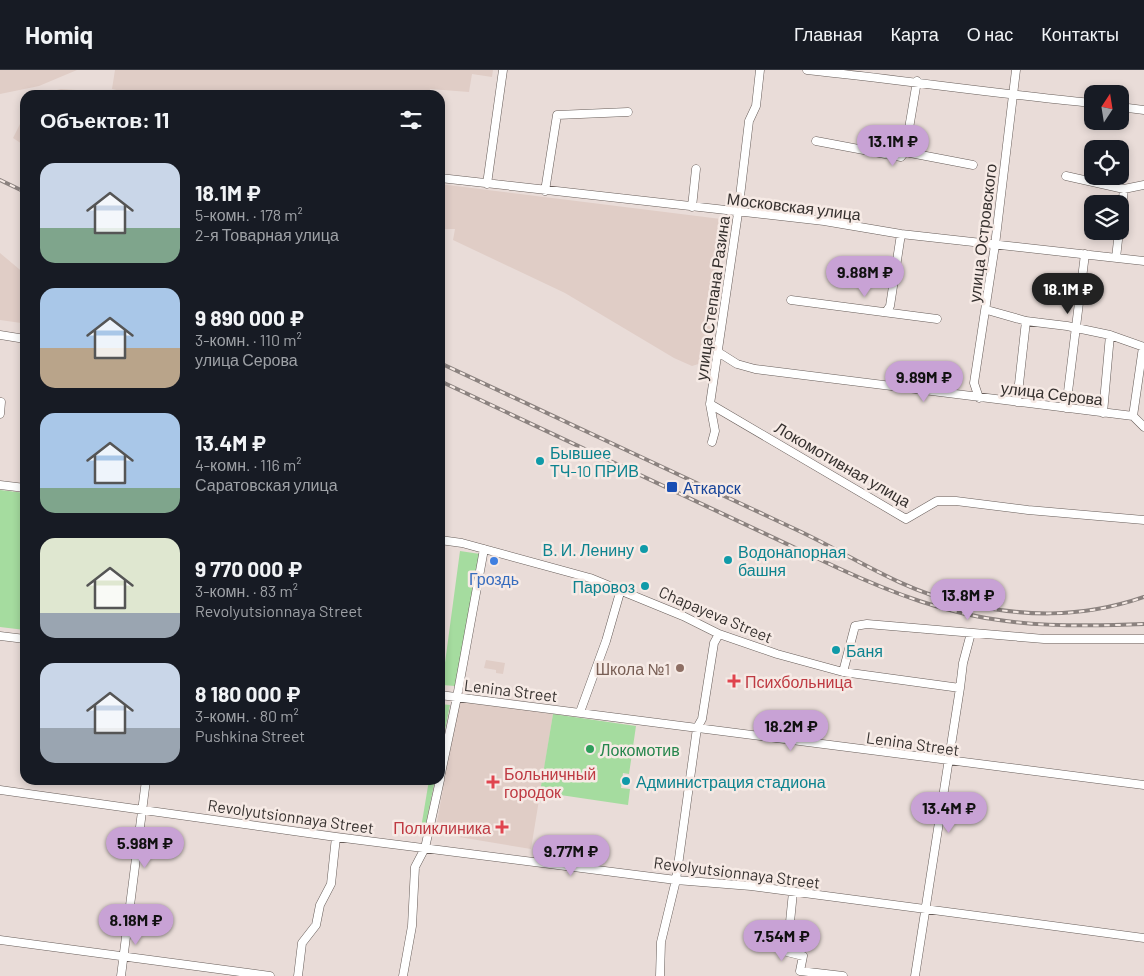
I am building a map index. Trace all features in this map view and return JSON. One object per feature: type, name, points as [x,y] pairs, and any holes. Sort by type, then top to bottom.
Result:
[{"type":"street","points":[[488,184],[503,70]]},
{"type":"street","name":"улица Степана Разина","points":[[712,442],[714,430],[710,404],[738,213],[749,121],[756,106],[760,70]]},
{"type":"street","points":[[807,70],[916,81],[1013,96],[1084,102]]},
{"type":"street","points":[[902,80],[904,70]]},
{"type":"street","name":"улица Островского","points":[[979,398],[974,383],[987,310],[1016,70]]},
{"type":"street","points":[[816,141],[901,157],[905,152],[916,81]]},
{"type":"street","points":[[1129,108],[1144,110]]},
{"type":"street","points":[[546,192],[557,114],[628,112]]},
{"type":"street","points":[[905,152],[973,165]]},
{"type":"street","points":[[692,207],[696,169]]},
{"type":"street","points":[[1066,176],[1124,190],[1144,185]]},
{"type":"street","name":"Московская улица","points":[[445,179],[546,192],[824,221],[901,234],[1144,262]]},
{"type":"street","points":[[1123,195],[1124,190]]},
{"type":"street","points":[[886,312],[890,306],[901,234]]},
{"type":"street","points":[[1116,258],[1118,240]]},
{"type":"street","points":[[1066,408],[1085,254]]},
{"type":"street","points":[[791,300],[936,319]]},
{"type":"street","points":[[987,310],[1026,321],[1110,335],[1143,347],[1133,416],[1144,427]]},
{"type":"street","points":[[1016,402],[1026,321]]},
{"type":"street","points":[[0,335],[20,338]]},
{"type":"street","points":[[1103,413],[1110,335]]},
{"type":"street","name":"улица Серова","points":[[718,352],[736,364],[755,369],[1133,416]]},
{"type":"street","points":[[0,414],[1,402]]},
{"type":"street","name":"Локомотивная улица","points":[[710,404],[906,519],[937,501],[956,500],[1028,510],[1144,520]]},
{"type":"street","points":[[0,485],[20,487]]},
{"type":"street","name":"Chapayeva Street","points":[[445,541],[484,549],[590,578],[621,589],[719,634],[777,654],[844,672],[960,688]]},
{"type":"street","points":[[445,755],[484,549]]},
{"type":"street","points":[[580,712],[606,642],[621,589]]},
{"type":"street","points":[[844,672],[851,634],[855,626],[867,624],[1044,639],[1144,639]]},
{"type":"street","points":[[916,976],[963,663],[971,633]]},
{"type":"street","points":[[660,976],[661,942],[676,880],[697,728],[702,719],[714,643],[719,634]]},
{"type":"street","points":[[0,636],[20,638]]},
{"type":"street","name":"Lenina Street","points":[[445,696],[1144,785]]},
{"type":"street","points":[[121,976],[145,785]]},
{"type":"street","points":[[403,976],[412,926],[415,867],[425,848],[439,785]]},
{"type":"street","name":"Revolyutsionnaya Street","points":[[0,790],[336,837],[676,880],[751,886],[927,908],[1144,938]]},
{"type":"street","points":[[298,976],[302,943],[316,926],[320,905],[331,884],[336,837]]},
{"type":"street","points":[[793,892],[787,952],[803,956],[800,971],[843,976]]},
{"type":"street","points":[[0,940],[270,976]]},
{"type":"street","points":[[192,976],[194,966]]},
{"type":"shaded area","points":[[0,70],[77,70],[39,86],[0,94]]},
{"type":"shaded area","points":[[115,70],[493,70],[492,77],[472,74],[469,92],[430,89],[112,89]]},
{"type":"shaded area","points":[[20,124],[20,143],[13,138]]},
{"type":"shaded area","points":[[445,185],[729,220],[705,362],[692,366],[674,358],[565,293],[453,240],[455,229],[445,229]]},
{"type":"shaded area","points":[[0,253],[20,270],[20,323],[0,320]]},
{"type":"shaded area","points":[[486,660],[505,663],[503,674],[496,673],[496,670],[484,668]]},
{"type":"shaded area","name":"Больничный городок","points":[[459,700],[553,714],[531,849],[435,833]]},
{"type":"green space","points":[[0,490],[20,492],[20,629],[0,627]]},
{"type":"green space","points":[[460,551],[480,554],[455,686],[445,685],[445,663]]},
{"type":"green space","points":[[445,704],[450,705],[445,730]]},
{"type":"green space","name":"Локомотив","points":[[553,714],[636,726],[629,774],[623,773],[621,788],[630,789],[628,805],[540,792]]},
{"type":"green space","points":[[428,785],[434,785],[425,828],[421,828]]},
{"type":"railway","points":[[0,180],[20,190]]},
{"type":"railway","points":[[445,365],[816,539],[894,580],[935,596],[980,607],[1028,613],[1074,612],[1097,609],[1144,597]]},
{"type":"railway","points":[[445,383],[838,568],[899,594],[962,613],[1023,623],[1075,626],[1144,624]]},
{"type":"place","name":"Бывшее ТЧ-10 ПРИВ","points":[[540,461]]},
{"type":"place","name":"Аткарск","points":[[672,487]]},
{"type":"place","name":"В. И. Ленину","points":[[644,549]]},
{"type":"place","name":"Водонапорная башня","points":[[728,560]]},
{"type":"place","name":"Гроздь","points":[[494,561]]},
{"type":"place","name":"Паровоз","points":[[645,586]]},
{"type":"place","name":"Баня","points":[[836,650]]},
{"type":"place","name":"Школа №1","points":[[680,668]]},
{"type":"place","name":"Психбольница","points":[[734,681]]},
{"type":"place","name":"Локомотив","points":[[590,749]]},
{"type":"place","name":"Администрация стадиона","points":[[626,781]]},
{"type":"place","name":"Больничный городок","points":[[493,782]]},
{"type":"place","name":"Поликлиника","points":[[502,827]]}]
